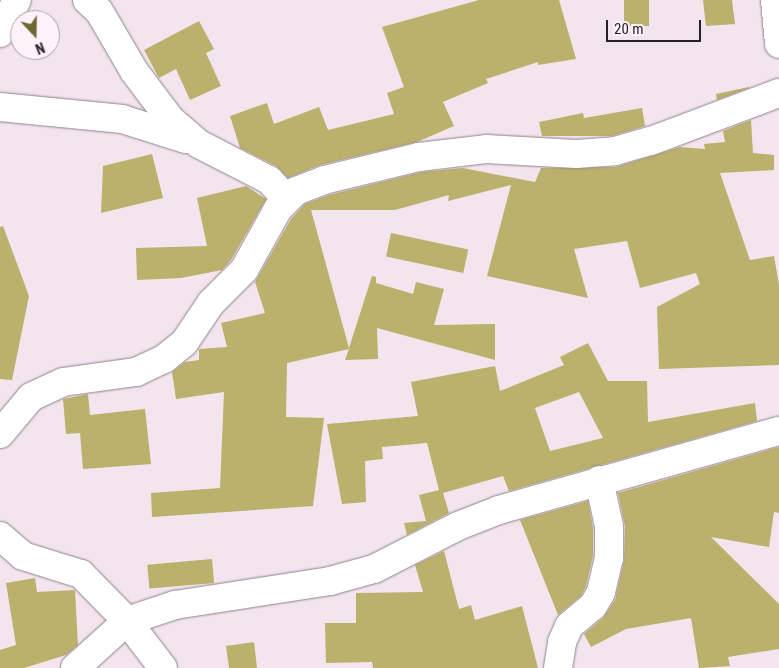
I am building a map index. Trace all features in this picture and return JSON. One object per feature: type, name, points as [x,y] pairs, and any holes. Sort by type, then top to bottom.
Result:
[{"type":"street","points":[[0,33],[17,0]]},
{"type":"street","points":[[87,0],[99,11],[134,71],[170,118],[200,144]]},
{"type":"street","points":[[775,0],[779,44]]},
{"type":"street","points":[[0,434],[31,397],[63,382],[136,372],[164,359],[184,343],[211,303],[244,270],[286,198],[324,180],[419,157],[486,149],[576,154],[615,151],[651,141],[779,92]]},
{"type":"street","points":[[0,107],[122,119],[200,144],[250,168],[269,180],[286,198]]},
{"type":"street","points":[[75,668],[127,621],[175,605],[330,581],[374,570],[458,526],[599,480],[779,431]]},
{"type":"street","points":[[558,668],[562,642],[569,626],[593,606],[601,592],[610,558],[609,526],[599,480]]},
{"type":"street","points":[[0,536],[23,556],[81,574],[127,621],[163,668]]},
{"type":"building","points":[[479,0],[559,0],[576,59],[538,65],[538,62],[486,79],[488,83],[443,102],[454,126],[417,142],[320,165],[288,178],[276,166],[240,148],[230,116],[267,103],[274,124],[319,107],[328,130],[394,114],[387,93],[404,87],[382,27]]},
{"type":"building","points":[[624,0],[649,0],[649,26],[624,26]]},
{"type":"building","points":[[703,0],[732,0],[735,24],[706,26]]},
{"type":"building","points":[[199,21],[214,49],[206,53],[221,86],[190,100],[176,69],[159,78],[144,50]]},
{"type":"building","points":[[749,88],[717,100],[716,94]]},
{"type":"building","points":[[642,108],[645,126],[612,136],[542,136],[539,122],[583,113],[584,118]]},
{"type":"building","points":[[751,120],[753,153],[774,155],[774,170],[720,173],[750,260],[774,256],[779,285],[779,365],[659,369],[657,307],[700,284],[696,273],[640,288],[627,241],[574,249],[588,298],[487,276],[511,185],[448,201],[449,195],[395,210],[311,210],[349,348],[372,276],[376,277],[376,283],[413,294],[416,282],[444,289],[434,325],[495,324],[495,360],[377,328],[378,359],[345,360],[349,349],[287,363],[286,417],[324,418],[313,506],[152,517],[151,493],[220,488],[224,392],[176,399],[172,372],[185,362],[199,360],[199,349],[227,347],[221,323],[265,313],[255,282],[291,219],[305,204],[329,195],[422,172],[463,168],[535,182],[541,168],[616,167],[680,147],[705,149],[704,144],[725,142],[723,131]]},
{"type":"building","points":[[152,154],[163,198],[101,213],[103,166]]},
{"type":"building","points":[[246,186],[266,199],[231,260],[222,270],[181,278],[137,280],[136,248],[207,246],[197,198]]},
{"type":"building","points":[[3,226],[29,296],[12,380],[0,379],[0,227]]},
{"type":"building","points":[[391,233],[468,249],[463,273],[386,256]]},
{"type":"building","points":[[588,343],[608,381],[647,381],[648,422],[755,403],[757,421],[509,491],[503,476],[443,493],[449,513],[407,535],[404,523],[426,521],[419,495],[439,490],[427,443],[382,447],[383,459],[365,461],[366,502],[342,504],[327,424],[418,416],[411,382],[495,366],[500,391],[564,365],[560,357]],"holes":[[[579,392],[603,438],[550,451],[535,408]]]},
{"type":"building","points":[[88,394],[90,415],[145,409],[151,464],[83,469],[80,433],[66,434],[63,399]]},
{"type":"building","points":[[779,447],[779,513],[774,512],[769,547],[711,537],[779,604],[779,649],[728,657],[730,666],[699,668],[691,618],[626,629],[591,647],[584,634],[603,618],[615,600],[624,561],[625,526],[618,493]]},
{"type":"building","points":[[588,501],[593,528],[593,556],[586,586],[581,596],[558,615],[520,520]]},
{"type":"building","points":[[444,551],[459,609],[471,605],[475,620],[522,606],[538,668],[373,668],[372,662],[326,663],[325,623],[356,623],[356,593],[423,592],[415,565]]},
{"type":"building","points":[[212,559],[214,583],[149,589],[147,565]]},
{"type":"building","points":[[35,578],[37,592],[75,590],[78,645],[66,655],[24,668],[0,668],[0,650],[16,645],[6,583]]},
{"type":"building","points":[[254,642],[257,668],[229,668],[226,646]]}]
